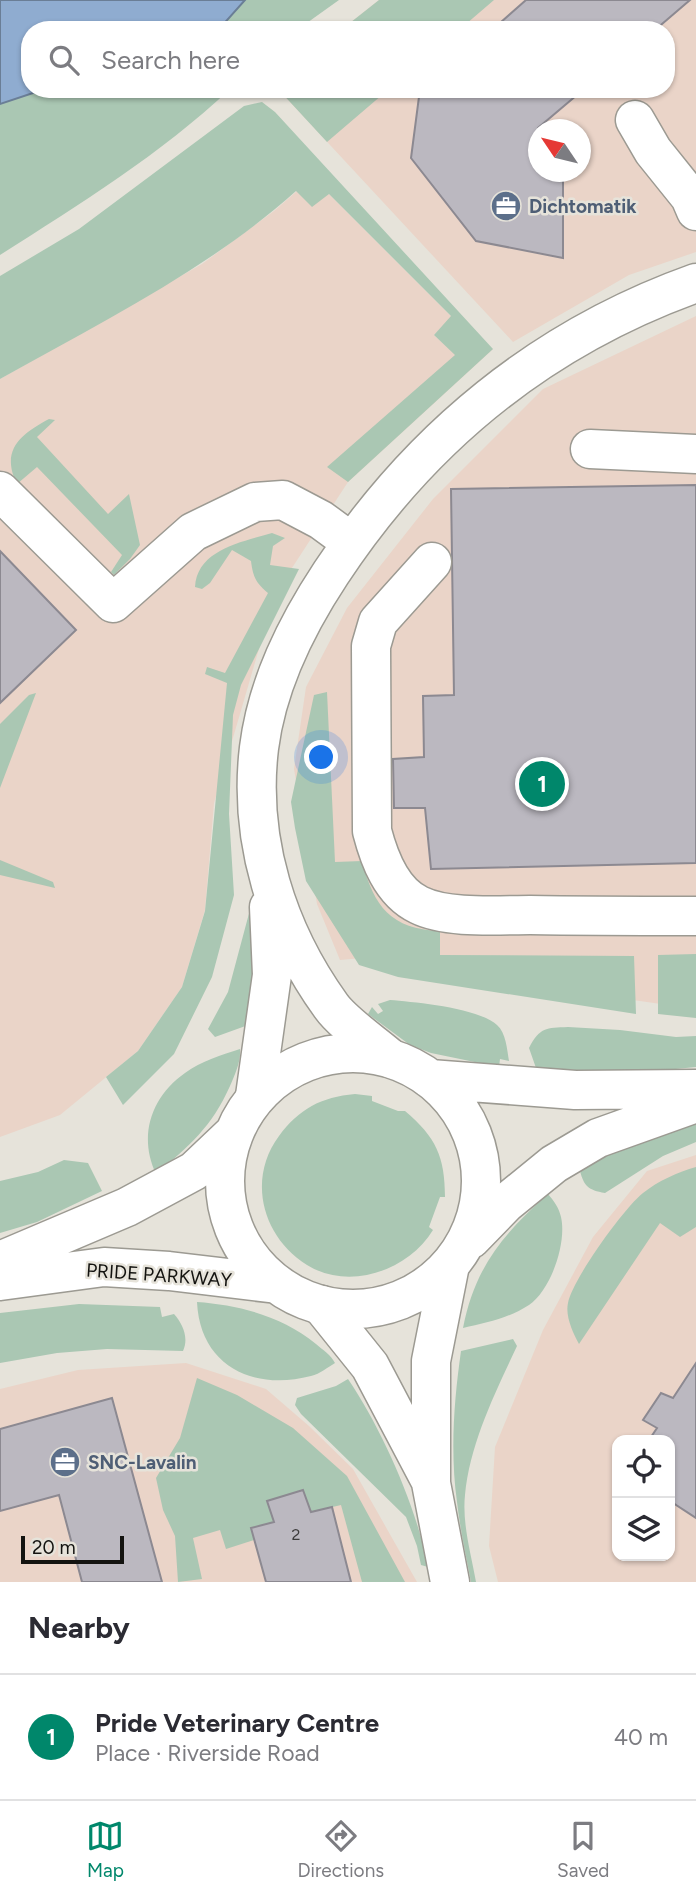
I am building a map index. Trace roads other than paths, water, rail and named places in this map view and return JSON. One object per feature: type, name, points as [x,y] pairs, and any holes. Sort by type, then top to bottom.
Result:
[{"type":"main road","points":[[635,120],[653,151],[690,197],[696,211]]},
{"type":"main road","points":[[256,1096],[272,975],[268,881],[258,807],[258,762],[263,724],[273,687],[291,643],[351,542],[381,503],[416,464],[496,392],[541,360],[617,316],[696,284]]},
{"type":"main road","points":[[590,450],[696,454]]},
{"type":"main road","points":[[0,491],[113,603],[193,532],[256,502],[283,500],[321,520],[351,542]]},
{"type":"main road","points":[[432,562],[379,622],[371,646],[372,831],[377,852],[391,880],[400,892],[419,906],[460,915],[696,916]]},
{"type":"main road","points":[[268,881],[295,947],[332,1008],[390,1058]]},
{"type":"main road","points":[[450,1582],[431,1483],[431,1361],[456,1259],[474,1227],[480,1204],[482,1185],[476,1142],[458,1109],[430,1079],[410,1066],[390,1058],[359,1052],[315,1058],[275,1078],[256,1096],[242,1115],[226,1157],[224,1178],[228,1212],[246,1252],[277,1284],[292,1294],[321,1305],[340,1308],[386,1306],[410,1298],[431,1286],[456,1259],[506,1203],[554,1164],[598,1138],[696,1103]]},
{"type":"main road","points":[[430,1079],[575,1090],[696,1089]]},
{"type":"main road","points":[[0,1261],[127,1207],[194,1171],[233,1134]]},
{"type":"main road","name":"PRIDE PARKWAY","points":[[0,1281],[104,1267],[169,1271],[277,1284]]},
{"type":"main road","points":[[321,1305],[370,1366],[431,1483]]},
{"type":"water","points":[[0,0],[245,0],[226,21],[21,21],[21,97],[0,104]]},
{"type":"place","name":"Dichtomatik","points":[[506,206]]},
{"type":"place","name":"Pride Veterinary Centre","points":[[542,784]]},
{"type":"place","name":"SNC-Lavalin","points":[[65,1462]]}]
